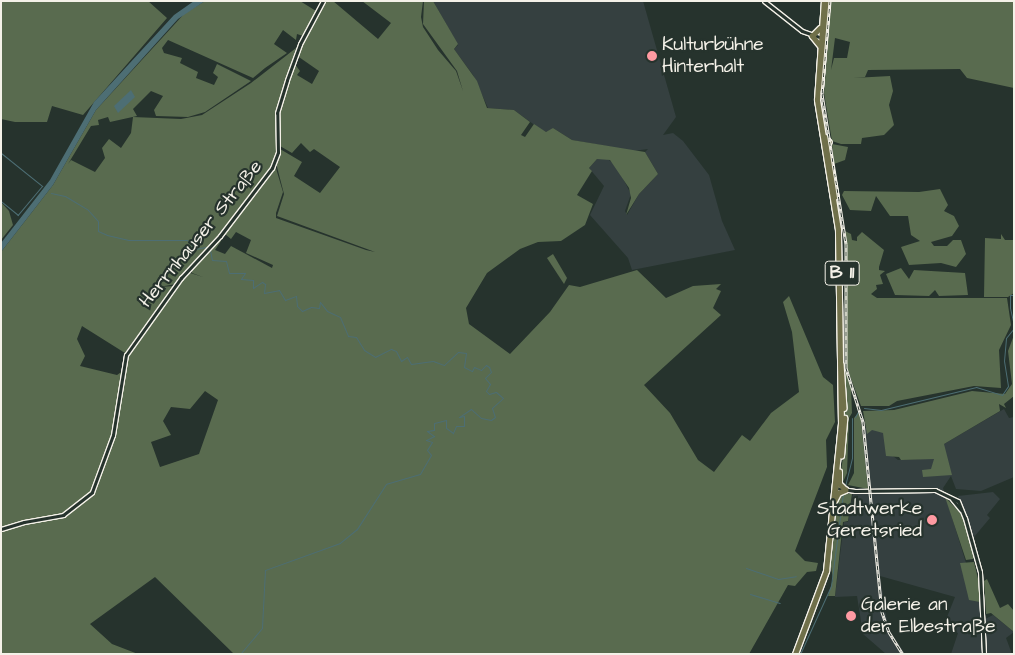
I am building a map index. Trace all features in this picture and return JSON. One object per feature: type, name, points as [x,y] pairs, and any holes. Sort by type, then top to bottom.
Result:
[{"type":"main road","name":"B 11","points":[[795,654],[824,578],[841,424],[836,214],[830,209],[834,202],[818,109],[820,46],[825,1]]},
{"type":"main road","name":"B 11","points":[[825,1],[820,85],[825,137],[842,248],[840,344],[844,424],[831,514]]},
{"type":"main road","points":[[820,46],[812,36],[822,24]]},
{"type":"main road","points":[[833,503],[838,493],[845,490],[839,484],[838,472]]},
{"type":"street","name":"Herrnhauser Straße","points":[[1,529],[24,522],[63,515],[85,500],[96,482],[113,435],[126,355],[181,278],[220,236],[272,168],[278,152],[278,113],[287,80],[305,32],[323,1]]},
{"type":"street","points":[[764,1],[812,36],[822,38]]},
{"type":"street","points":[[834,488],[845,490],[928,490],[942,492],[950,497],[962,511],[981,580],[984,654]]},
{"type":"shaded area","points":[[433,1],[643,1],[676,117],[663,135],[673,133],[683,141],[709,175],[722,221],[735,250],[632,270],[628,258],[590,215],[604,186],[589,168],[597,159],[606,158],[616,165],[631,194],[625,211],[627,215],[639,194],[658,174],[645,152],[648,149],[633,151],[572,140],[553,128],[552,131],[544,132],[514,110],[488,108],[473,75],[454,49],[458,45]]},
{"type":"shaded area","points":[[1004,409],[1009,418],[1014,417],[1014,477],[981,491],[956,489],[951,476],[943,488],[966,563],[961,563],[980,602],[981,621],[993,615],[1014,632],[1006,638],[1012,654],[951,654],[958,633],[943,627],[955,597],[880,576],[888,628],[905,654],[886,654],[863,634],[857,596],[835,597],[844,522],[848,522],[854,488],[868,489],[862,428],[887,429],[889,453],[898,460],[943,458],[944,444]]},
{"type":"shaded area","points":[[993,492],[1000,499],[987,515],[990,518],[974,537],[958,496]]},
{"type":"green space","points":[[1,1],[148,1],[167,18],[83,115],[52,106],[47,122],[15,122],[1,119]]},
{"type":"green space","points":[[205,1],[300,1],[316,11],[303,36],[297,34],[296,40],[283,30],[274,44],[287,53],[253,78],[168,40],[162,48],[164,53],[182,58],[180,63],[198,72],[196,78],[214,85],[218,77],[213,73],[217,64],[251,81],[205,112],[188,117],[156,116],[154,110],[163,96],[151,91],[133,109],[137,116],[110,122],[108,117],[98,120],[99,125],[91,126],[68,164],[71,160],[95,172],[105,158],[102,148],[109,139],[121,148],[131,133],[133,117],[181,119],[202,115],[251,83],[296,48],[277,112],[277,153],[271,168],[221,234],[195,262],[218,239],[221,241],[215,250],[225,254],[231,246],[272,268],[273,265],[246,253],[251,240],[236,232],[231,239],[225,234],[222,240],[221,237],[275,165],[283,192],[276,218],[375,252],[277,216],[284,194],[276,163],[280,149],[302,162],[294,176],[320,193],[340,167],[314,149],[310,152],[301,143],[292,153],[280,146],[279,111],[294,63],[300,71],[297,75],[312,84],[319,71],[296,55],[324,1],[333,1],[378,39],[391,23],[362,1],[423,1],[421,17],[423,27],[438,50],[456,71],[463,91],[457,71],[423,24],[424,1],[433,1],[458,44],[454,49],[477,81],[487,108],[514,110],[530,122],[521,135],[525,137],[534,124],[546,132],[553,128],[572,140],[645,152],[658,174],[639,194],[626,215],[631,198],[629,188],[610,160],[597,159],[589,168],[592,171],[577,195],[593,204],[585,225],[561,241],[538,242],[520,249],[487,273],[466,308],[469,324],[510,354],[550,312],[569,285],[580,287],[637,270],[666,298],[693,286],[721,284],[716,289],[721,291],[713,308],[721,315],[644,385],[670,413],[698,460],[714,472],[742,435],[750,441],[771,413],[799,392],[792,332],[783,302],[789,296],[823,377],[833,385],[835,422],[826,440],[827,467],[795,551],[805,561],[818,563],[816,571],[807,572],[795,586],[788,585],[749,654],[234,654],[155,577],[90,624],[112,644],[138,654],[1,654],[1,252],[53,185],[96,110],[184,14]],"holes":[[[191,267],[192,273],[203,277],[187,272],[126,356],[124,370],[117,375],[80,366],[85,356],[77,339],[82,326],[125,353],[174,286],[159,287],[176,284]],[[205,391],[218,400],[199,454],[160,467],[151,442],[171,435],[163,421],[171,407],[190,409]]]},
{"type":"green space","points":[[831,1],[1014,1],[1014,88],[967,78],[960,69],[868,70],[865,77],[853,78],[890,76],[893,91],[889,105],[894,125],[884,135],[862,138],[861,144],[841,144],[832,141],[824,93]],"holes":[[[835,38],[850,42],[847,58],[834,58],[831,70]]]},
{"type":"green space","points":[[832,144],[848,147],[845,160],[834,164]]},
{"type":"green space","points":[[940,189],[948,205],[944,211],[954,216],[959,226],[952,236],[931,242],[934,246],[947,246],[953,240],[961,240],[966,254],[956,267],[941,263],[909,265],[901,247],[920,241],[911,235],[908,216],[890,216],[876,196],[871,211],[850,210],[842,195],[844,191],[919,192]]},
{"type":"green space","points":[[1,202],[9,211],[13,225],[1,240]]},
{"type":"green space","points":[[845,231],[851,234],[852,240],[857,241],[857,237],[862,232],[884,250],[879,267],[879,270],[885,271],[880,275],[883,284],[876,285],[877,289],[871,294],[877,298],[1007,298],[1011,325],[999,350],[1001,388],[974,386],[897,401],[889,406],[861,406],[847,368],[845,352]]},
{"type":"green space","points":[[1001,234],[1005,240],[1014,240],[1014,293],[1008,297],[984,297],[985,238],[1001,239]]},
{"type":"green space","points":[[553,254],[567,278],[564,284],[547,258]]},
{"type":"green space","points":[[901,268],[909,279],[914,270],[965,273],[968,295],[939,296],[935,290],[929,296],[895,295],[886,274]]},
{"type":"green space","points":[[1014,335],[1014,396],[1004,404],[1006,408],[999,404],[1000,411],[944,444],[952,475],[923,477],[922,470],[931,469],[934,459],[901,460],[899,457],[886,456],[883,433],[872,430],[867,434],[863,411],[894,410],[972,391],[1005,394],[1012,384],[1008,351]]},
{"type":"green space","points":[[842,369],[846,370],[851,387],[852,413],[849,418],[847,473],[843,482],[840,478],[845,444]]},
{"type":"green space","points":[[859,412],[868,489],[848,485],[854,473],[854,418]]},
{"type":"green space","points":[[839,493],[852,494],[848,521],[843,522],[835,596],[828,596],[833,579],[830,560]]},
{"type":"green space","points":[[945,497],[964,517],[975,556],[973,559],[966,560]]},
{"type":"green space","points":[[974,562],[979,583],[980,602],[969,600],[960,563]]},
{"type":"green space","points":[[987,579],[1000,608],[1008,604],[1014,611],[1014,632],[991,613],[986,614],[984,581]]},
{"type":"water","points":[[194,1],[205,1],[178,19],[96,110],[53,185],[1,252],[1,243],[50,180],[94,102],[174,15]]},
{"type":"water","points":[[131,90],[135,97],[118,113],[114,106]]},
{"type":"waterway","points":[[1,153],[42,186],[18,215],[1,201]]},
{"type":"waterway","points":[[51,193],[65,196],[88,210],[98,221],[98,231],[107,235],[128,240],[187,240],[195,249],[206,247]]},
{"type":"waterway","points":[[210,250],[212,260],[226,261],[229,273],[245,273],[241,279],[253,280],[253,288],[262,282],[265,284],[264,293],[279,290],[285,300],[296,296],[297,306],[302,311],[311,307],[319,308],[320,302],[327,311],[340,317],[348,336],[356,337],[364,350],[375,357],[391,349],[396,351],[401,361],[407,357],[411,364],[433,361],[444,365],[458,352],[466,353],[464,367],[472,371],[474,367],[481,370],[486,365],[489,367],[491,372],[485,378],[490,384],[486,391],[489,394],[496,392],[503,398],[492,408],[495,417],[491,420],[481,418],[471,409],[459,417],[464,416],[464,426],[456,426],[453,433],[446,428],[446,420],[434,423],[434,430],[427,431],[434,436],[426,440],[432,442],[427,450],[431,455],[420,474],[386,484],[357,529],[340,543],[265,570],[262,628],[240,654]]},
{"type":"waterway","points":[[1014,295],[1010,295],[1010,308],[1014,325]]},
{"type":"waterway","points":[[864,408],[881,410],[976,387],[1002,395],[1008,386],[1004,361],[1006,338],[1014,328]]},
{"type":"waterway","points":[[855,417],[859,410]]},
{"type":"waterway","points":[[845,486],[852,458],[852,418]]},
{"type":"waterway","points":[[800,654],[831,586],[843,493]]},
{"type":"waterway","points":[[746,568],[778,579],[796,576]]},
{"type":"waterway","points":[[750,594],[780,603]]},
{"type":"railway","points":[[830,1],[822,94],[846,244],[846,368],[863,422],[882,612],[889,632],[903,654]]},
{"type":"place","name":"Kulturbühne Hinterhalt","points":[[652,56]]},
{"type":"place","name":"Stadtwerke Geretsried","points":[[932,520]]},
{"type":"place","name":"Galerie an der Elbestraße","points":[[851,616]]}]
